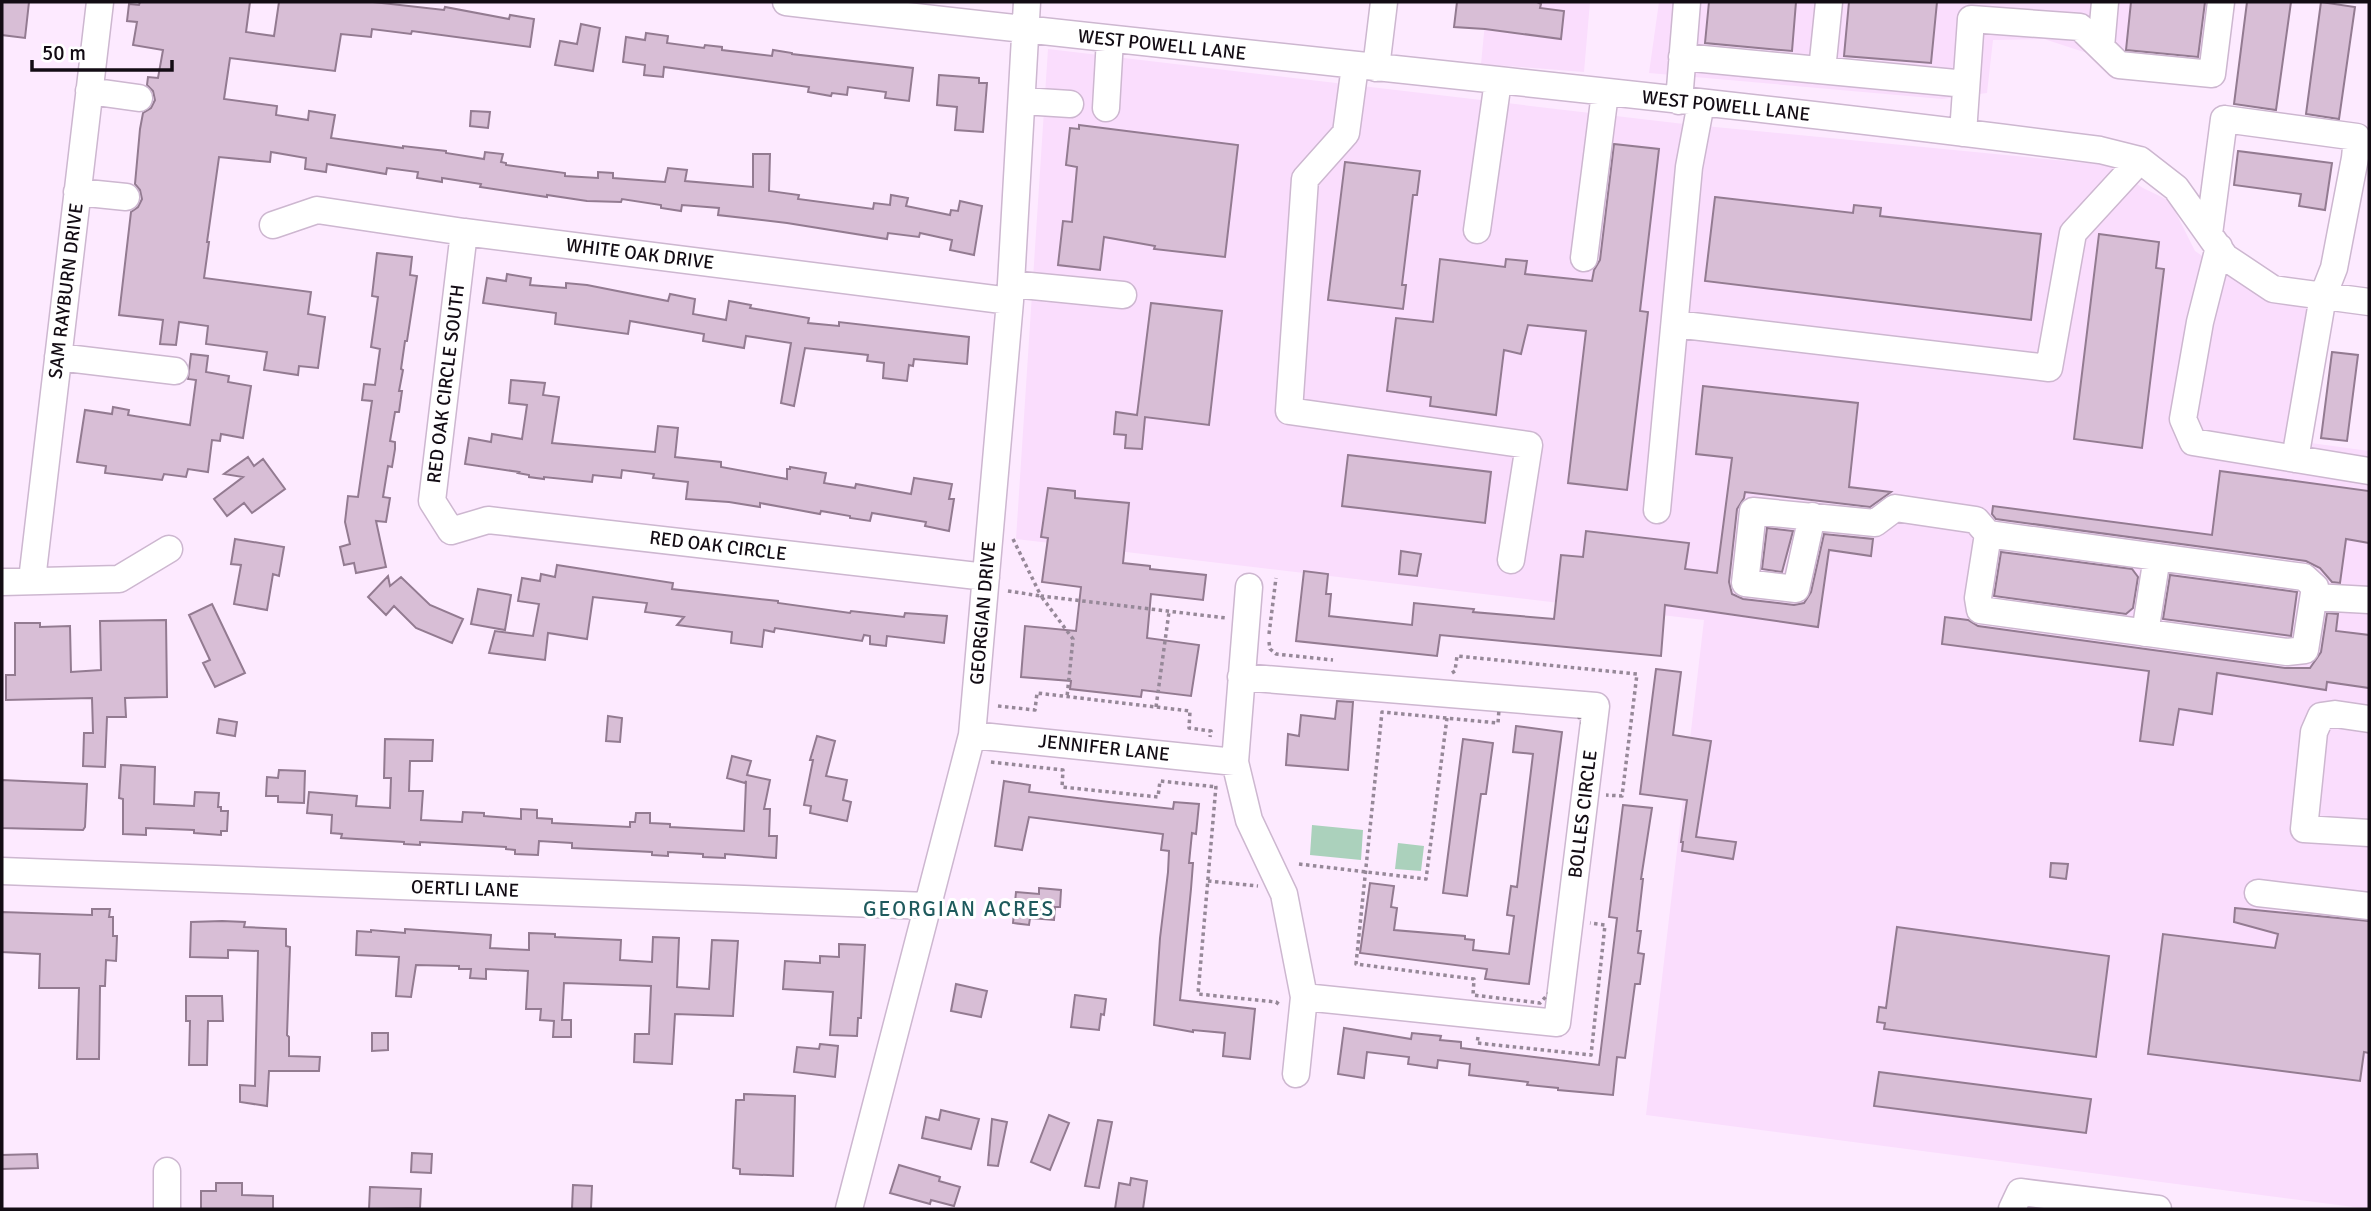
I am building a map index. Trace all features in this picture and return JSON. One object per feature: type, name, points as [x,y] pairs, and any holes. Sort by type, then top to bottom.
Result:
[{"type":"street","name":"SAM RAYBURN DRIVE","points":[[32,580],[100,2]]},
{"type":"street","name":"WEST POWELL LANE","points":[[786,2],[2100,150],[2140,160],[2176,188],[2225,257],[2273,289],[2369,302]]},
{"type":"street","name":"GEORGIAN DRIVE","points":[[849,1209],[972,734],[997,584],[1027,2]]},
{"type":"street","points":[[1384,2],[1346,133],[1305,179],[1289,411],[1529,445],[1511,560]]},
{"type":"street","points":[[1657,510],[1689,167],[1690,102],[1682,57],[1687,2]]},
{"type":"street","points":[[1822,70],[1829,2]]},
{"type":"street","points":[[2101,47],[2105,2]]},
{"type":"street","points":[[1963,133],[1971,10],[2080,27],[2119,65],[2212,74],[2221,2]]},
{"type":"street","points":[[1105,108],[1110,39]]},
{"type":"street","points":[[1682,57],[1966,84]]},
{"type":"street","points":[[1477,230],[1498,81]]},
{"type":"street","points":[[89,91],[139,98]]},
{"type":"street","points":[[1584,258],[1605,93]]},
{"type":"street","points":[[1023,100],[1070,104]]},
{"type":"street","points":[[2295,459],[2323,296],[2334,268],[2357,137],[2224,119],[2214,241],[2183,419],[2193,442],[2295,459],[2369,471]]},
{"type":"street","points":[[1675,324],[2049,368],[2073,233],[2140,160]]},
{"type":"street","points":[[77,192],[126,197]]},
{"type":"street","name":"WHITE OAK DRIVE","points":[[273,225],[317,210],[464,232],[1010,293],[1123,295]]},
{"type":"street","name":"RED OAK CIRCLE SOUTH","points":[[451,531],[432,501],[464,232]]},
{"type":"street","points":[[58,357],[175,371]]},
{"type":"street","points":[[1812,516],[1875,523],[1895,508],[1976,520],[1988,534],[2304,577],[2315,587],[2305,650],[2287,652],[1980,610],[1978,598],[1988,534]]},
{"type":"street","name":"RED OAK CIRCLE","points":[[451,531],[488,520],[997,584]]},
{"type":"street","points":[[2,582],[119,579],[169,548]]},
{"type":"street","points":[[2146,632],[2157,557]]},
{"type":"street","points":[[1249,587],[1241,677],[1227,771],[1284,894],[1304,997],[1296,1074]]},
{"type":"street","points":[[2314,597],[2369,600]]},
{"type":"street","name":"BOLLES CIRCLE","points":[[1241,677],[1596,705],[1557,1023],[1304,997]]},
{"type":"street","points":[[2369,719],[2335,714],[2322,716],[2314,732],[2304,829],[2369,833]]},
{"type":"street","name":"JENNIFER LANE","points":[[972,734],[1227,771]]},
{"type":"street","name":"OERTLI LANE","points":[[2,871],[928,906]]},
{"type":"street","points":[[2258,893],[2369,906]]},
{"type":"street","points":[[167,1171],[167,1209]]},
{"type":"street","points":[[2012,1209],[2020,1192],[2132,1208],[2158,1209]]},
{"type":"path","points":[[1013,539],[1041,596],[1073,639],[1067,697]]},
{"type":"path","points":[[1276,578],[1270,649],[1276,654],[1344,661]]},
{"type":"path","points":[[997,584],[1041,596],[1230,618]]},
{"type":"path","points":[[1156,707],[1169,611]]},
{"type":"path","points":[[1452,673],[1455,671],[1457,656],[1637,674],[1622,796],[1605,796]]},
{"type":"path","points":[[998,706],[1035,710],[1037,694],[1190,711],[1188,728],[1211,731],[1210,737]]},
{"type":"path","points":[[1502,707],[1574,714],[1584,724],[1551,991],[1540,1003],[1474,995],[1474,979],[1356,964],[1382,712],[1447,718],[1498,723],[1499,709],[1502,707]]},
{"type":"path","points":[[1299,864],[1426,879],[1447,718]]},
{"type":"path","points":[[991,762],[1063,770],[1062,787],[1158,797],[1160,781],[1219,787],[1227,771]]},
{"type":"path","points":[[1216,786],[1198,994],[1276,1003],[1280,1005],[1283,1013]]},
{"type":"path","points":[[1479,1028],[1477,1043],[1591,1055],[1605,925],[1589,922]]},
{"type":"shaded area","points":[[1487,2],[1590,2],[1584,72],[1481,64]]},
{"type":"shaded area","points":[[1659,2],[2231,2],[2220,84],[2084,52],[2044,39],[1993,40],[1987,93],[1942,99],[1649,73]]},
{"type":"shaded area","points":[[1048,49],[1684,124],[2108,165],[2143,188],[2170,201],[2195,251],[2258,294],[2329,310],[2311,443],[2369,451],[2369,1209],[1646,1115],[1704,620],[1016,539]]},
{"type":"green space","points":[[1312,825],[1363,830],[1361,860],[1310,855]]},
{"type":"green space","points":[[1398,843],[1424,846],[1421,871],[1395,869]]},
{"type":"building","points":[[2,2],[29,2],[25,38],[2,35]]},
{"type":"building","points":[[140,2],[250,2],[246,32],[274,36],[279,2],[373,2],[444,10],[445,7],[509,19],[510,15],[534,19],[530,47],[412,31],[411,34],[372,29],[371,37],[341,34],[335,71],[230,58],[224,99],[277,106],[276,115],[308,120],[309,111],[335,115],[331,138],[446,151],[484,159],[485,152],[503,154],[501,162],[506,165],[565,173],[565,176],[598,178],[598,172],[613,173],[613,178],[665,182],[668,168],[687,170],[685,181],[753,187],[753,154],[770,154],[769,191],[799,195],[798,199],[873,209],[874,203],[890,205],[891,195],[908,198],[906,206],[950,215],[951,210],[958,211],[960,201],[982,206],[974,255],[950,250],[952,240],[920,233],[919,237],[888,233],[887,239],[718,215],[719,208],[682,205],[681,211],[622,199],[621,202],[547,197],[442,178],[442,182],[417,178],[418,172],[387,168],[386,174],[327,164],[326,172],[305,169],[306,158],[271,152],[270,162],[219,157],[204,278],[311,292],[308,314],[325,317],[318,368],[299,366],[298,375],[264,370],[267,352],[206,344],[208,326],[179,322],[176,345],[160,344],[163,320],[119,315],[131,212],[138,207],[142,199],[135,184],[140,129],[143,113],[151,108],[155,100],[153,91],[147,85],[148,77],[158,78],[163,50],[133,45],[137,22],[127,21],[129,4],[139,5]]},
{"type":"building","points":[[1457,2],[1537,2],[1541,4],[1540,8],[1564,11],[1561,39],[1454,27]]},
{"type":"building","points":[[1709,2],[1796,2],[1792,51],[1705,43]]},
{"type":"building","points":[[1849,2],[1937,2],[1931,63],[1844,56]]},
{"type":"building","points":[[2131,2],[2205,2],[2198,57],[2126,50]]},
{"type":"building","points":[[2247,2],[2291,2],[2276,110],[2234,104]]},
{"type":"building","points":[[2321,2],[2355,7],[2339,119],[2306,114]]},
{"type":"building","points":[[581,24],[600,28],[593,71],[555,65],[560,41],[577,44]]},
{"type":"building","points":[[646,33],[668,36],[667,43],[704,48],[705,45],[722,47],[722,50],[772,56],[773,50],[913,68],[909,101],[885,98],[886,92],[848,87],[847,95],[832,93],[831,96],[808,92],[809,87],[664,67],[663,77],[644,75],[645,65],[623,62],[626,37],[645,40]]},
{"type":"building","points":[[939,75],[979,78],[979,83],[987,83],[983,132],[955,130],[957,107],[937,105]]},
{"type":"building","points":[[471,111],[490,112],[488,128],[470,126]]},
{"type":"building","points":[[1079,125],[1238,145],[1225,257],[1154,249],[1155,246],[1104,237],[1100,270],[1058,265],[1063,221],[1072,222],[1077,167],[1066,165],[1070,128],[1079,129]]},
{"type":"building","points":[[1614,144],[1659,149],[1640,311],[1648,312],[1627,490],[1568,483],[1586,331],[1528,325],[1521,354],[1504,350],[1496,415],[1430,406],[1431,397],[1387,391],[1396,318],[1433,322],[1440,259],[1505,267],[1506,259],[1527,261],[1525,274],[1592,281],[1600,260]]},
{"type":"building","points":[[2238,151],[2332,163],[2325,210],[2299,206],[2301,194],[2234,185]]},
{"type":"building","points":[[1345,162],[1420,171],[1417,195],[1413,195],[1402,285],[1406,285],[1403,309],[1328,300]]},
{"type":"building","points":[[1715,197],[1853,213],[1854,205],[1881,208],[1880,216],[2041,234],[2031,320],[1705,281]]},
{"type":"building","points":[[2099,234],[2159,242],[2156,268],[2164,269],[2142,448],[2074,439]]},
{"type":"building","points":[[377,253],[412,257],[410,275],[417,276],[401,369],[399,412],[395,412],[390,441],[395,442],[395,449],[392,467],[388,466],[383,497],[390,498],[386,522],[376,521],[386,567],[356,573],[354,563],[344,565],[340,547],[350,544],[345,522],[348,496],[358,497],[372,401],[362,400],[364,384],[375,385],[380,349],[371,347],[378,297],[372,296]]},
{"type":"building","points":[[507,274],[531,278],[530,285],[566,288],[566,283],[668,301],[670,294],[695,299],[693,314],[726,320],[729,301],[751,305],[750,308],[809,318],[808,323],[839,326],[839,322],[969,337],[967,364],[914,359],[913,366],[909,365],[907,381],[883,378],[884,363],[867,361],[868,355],[805,348],[794,406],[781,403],[791,343],[746,336],[744,348],[703,341],[704,334],[630,321],[628,334],[555,324],[556,313],[483,303],[487,278],[506,281]]},
{"type":"building","points":[[1151,303],[1222,311],[1209,425],[1145,417],[1142,449],[1125,448],[1126,435],[1114,434],[1116,412],[1137,415]]},
{"type":"building","points":[[2332,352],[2358,355],[2347,441],[2321,438]]},
{"type":"building","points":[[191,354],[208,356],[206,372],[229,376],[228,382],[251,386],[243,438],[221,434],[220,441],[212,440],[208,472],[188,469],[186,477],[164,474],[162,480],[105,473],[106,466],[77,462],[85,410],[112,414],[113,407],[129,410],[128,415],[190,425],[196,380],[188,379]]},
{"type":"building","points":[[511,380],[545,383],[543,395],[559,397],[552,443],[655,452],[658,426],[678,428],[675,457],[721,462],[721,467],[787,479],[787,469],[790,467],[826,473],[824,483],[855,488],[856,484],[911,494],[914,478],[952,484],[949,499],[954,499],[949,531],[925,526],[926,522],[872,513],[870,521],[760,503],[760,507],[686,499],[688,482],[653,478],[654,474],[622,470],[621,478],[593,475],[592,482],[529,477],[519,472],[465,464],[469,438],[491,442],[492,434],[522,439],[527,405],[509,403]]},
{"type":"building","points":[[1703,386],[1858,403],[1849,487],[1891,492],[1870,507],[1745,492],[1737,509],[1729,582],[1732,594],[1743,599],[1794,605],[1804,603],[1811,592],[1824,534],[1873,539],[1871,556],[1829,550],[1818,627],[1665,605],[1661,656],[1440,635],[1437,656],[1296,641],[1304,571],[1328,574],[1326,594],[1331,594],[1329,616],[1412,625],[1414,603],[1474,609],[1473,612],[1554,619],[1561,555],[1583,557],[1586,531],[1689,543],[1685,569],[1717,573],[1732,458],[1696,454]]},
{"type":"building","points":[[1348,455],[1491,472],[1485,523],[1342,506]]},
{"type":"building","points":[[248,457],[254,466],[263,459],[285,489],[252,513],[244,503],[227,516],[214,499],[243,477],[224,474]]},
{"type":"building","points":[[2220,471],[2369,491],[2369,543],[2346,539],[2340,583],[2332,582],[2320,568],[2306,561],[1996,519],[1992,514],[1993,506],[2212,535]]},
{"type":"building","points":[[1048,488],[1075,491],[1075,498],[1129,503],[1123,563],[1206,575],[1203,600],[1151,594],[1147,638],[1199,645],[1191,696],[1142,690],[1141,697],[1070,689],[1071,681],[1021,677],[1025,626],[1076,631],[1081,587],[1042,582],[1048,538],[1041,537]]},
{"type":"building","points":[[1767,528],[1793,531],[1782,572],[1762,569]]},
{"type":"building","points":[[235,539],[284,547],[279,576],[273,574],[267,610],[234,604],[241,565],[231,564]]},
{"type":"building","points":[[1401,551],[1421,554],[1417,576],[1399,574]]},
{"type":"building","points":[[2001,552],[2132,569],[2138,577],[2133,608],[2126,614],[1994,596]]},
{"type":"building","points":[[557,565],[673,583],[672,589],[778,601],[850,613],[904,617],[905,613],[947,616],[944,643],[887,636],[886,646],[870,644],[870,636],[864,635],[862,641],[775,628],[774,632],[764,630],[762,647],[731,643],[732,632],[677,625],[684,617],[645,612],[647,603],[593,597],[587,639],[548,633],[545,660],[489,653],[495,631],[533,636],[539,604],[518,601],[522,578],[540,581],[541,574],[555,577]]},
{"type":"building","points":[[2170,575],[2297,592],[2291,636],[2163,619]]},
{"type":"building","points":[[388,576],[390,586],[401,577],[430,605],[463,619],[452,643],[416,628],[394,606],[386,615],[368,597]]},
{"type":"building","points":[[478,589],[511,595],[505,630],[471,624]]},
{"type":"building","points":[[212,604],[245,673],[215,687],[203,663],[210,660],[189,615]]},
{"type":"building","points":[[2327,613],[2338,614],[2336,631],[2369,635],[2369,688],[2327,682],[2326,690],[2217,673],[2212,714],[2179,709],[2173,745],[2140,741],[2149,671],[1942,644],[1945,617],[1968,620],[1978,626],[2285,668],[2310,668],[2321,652]]},
{"type":"building","points":[[166,620],[167,697],[125,698],[126,717],[107,717],[105,767],[83,766],[84,733],[93,733],[92,698],[6,700],[6,675],[15,675],[15,623],[40,623],[40,627],[70,626],[71,672],[101,670],[100,621]]},
{"type":"building","points":[[1656,669],[1681,672],[1673,735],[1711,741],[1696,837],[1736,842],[1733,859],[1682,851],[1687,800],[1640,794]]},
{"type":"building","points":[[1337,701],[1353,702],[1348,770],[1286,765],[1288,734],[1299,736],[1301,715],[1335,719]]},
{"type":"building","points":[[608,716],[622,718],[620,742],[606,741]]},
{"type":"building","points":[[219,719],[237,722],[235,736],[217,733]]},
{"type":"building","points":[[1516,726],[1562,732],[1529,984],[1485,979],[1487,969],[1360,953],[1370,883],[1394,886],[1391,907],[1397,908],[1394,930],[1465,936],[1465,939],[1474,940],[1473,950],[1509,954],[1514,916],[1507,915],[1511,886],[1517,887],[1533,754],[1513,752]]},
{"type":"building","points":[[817,736],[835,741],[826,776],[847,780],[843,800],[851,802],[847,821],[810,813],[811,806],[804,805],[813,760],[810,760]]},
{"type":"building","points":[[385,739],[433,740],[432,761],[410,761],[409,791],[423,791],[421,820],[462,822],[463,812],[521,819],[521,809],[537,810],[537,818],[552,819],[552,823],[630,827],[630,822],[635,822],[636,813],[650,813],[650,823],[670,824],[670,827],[744,831],[746,781],[745,783],[727,778],[732,756],[751,761],[747,775],[770,780],[764,809],[770,809],[769,836],[777,836],[776,858],[725,854],[725,858],[703,857],[703,854],[668,852],[668,856],[652,855],[652,852],[572,848],[572,843],[539,841],[538,855],[515,854],[515,850],[506,847],[420,842],[420,845],[404,844],[341,838],[342,834],[331,833],[332,815],[307,813],[309,792],[357,796],[356,806],[390,808],[391,778],[384,778]]},
{"type":"building","points":[[1463,739],[1493,743],[1486,794],[1481,794],[1467,896],[1443,893]]},
{"type":"building","points":[[121,765],[155,767],[154,804],[194,806],[195,792],[219,793],[218,807],[221,807],[221,811],[228,811],[227,831],[221,831],[221,835],[194,833],[194,830],[146,828],[146,835],[123,834],[123,799],[119,798]]},
{"type":"building","points":[[279,770],[305,771],[304,803],[278,802],[278,796],[266,796],[267,777],[278,778]]},
{"type":"building","points":[[2,780],[87,784],[85,827],[83,830],[2,828]]},
{"type":"building","points":[[1004,781],[1030,785],[1029,792],[1109,802],[1173,809],[1174,802],[1199,804],[1189,863],[1193,863],[1180,1000],[1255,1009],[1250,1059],[1223,1056],[1225,1033],[1193,1032],[1154,1025],[1169,851],[1161,850],[1163,834],[1029,817],[1022,850],[995,846]]},
{"type":"building","points":[[1623,805],[1652,808],[1641,879],[1637,931],[1641,931],[1638,953],[1644,954],[1640,984],[1635,984],[1625,1058],[1617,1057],[1613,1095],[1558,1090],[1527,1085],[1528,1082],[1469,1075],[1470,1064],[1438,1060],[1437,1068],[1408,1064],[1409,1057],[1367,1052],[1364,1078],[1338,1074],[1344,1028],[1411,1039],[1412,1033],[1441,1036],[1440,1040],[1461,1042],[1461,1048],[1599,1065],[1617,918],[1609,917]]},
{"type":"building","points":[[2051,863],[2068,864],[2066,879],[2050,877]]},
{"type":"building","points":[[1039,888],[1061,890],[1060,907],[1055,907],[1054,920],[1030,918],[1029,925],[1013,923],[1016,892],[1039,894]]},
{"type":"building","points":[[2235,908],[2369,921],[2369,1053],[2364,1052],[2360,1081],[2148,1054],[2163,934],[2275,948],[2278,934],[2234,922]]},
{"type":"building","points":[[92,909],[110,909],[113,936],[117,936],[116,961],[106,960],[105,986],[100,986],[99,1059],[77,1059],[79,988],[39,988],[40,954],[2,952],[2,912],[92,915]]},
{"type":"building","points":[[191,922],[245,922],[244,927],[286,929],[286,946],[290,947],[287,1035],[289,1056],[320,1057],[319,1071],[269,1071],[267,1106],[240,1102],[240,1085],[255,1086],[258,951],[228,950],[228,958],[190,957]]},
{"type":"building","points":[[1897,927],[2109,956],[2096,1057],[1884,1029],[1885,1023],[1877,1022],[1879,1007],[1886,1008]]},
{"type":"building","points":[[405,929],[491,935],[490,948],[529,950],[529,933],[621,940],[620,960],[652,962],[653,937],[679,938],[677,987],[709,989],[712,940],[738,941],[733,1016],[675,1014],[672,1064],[634,1062],[635,1034],[649,1034],[651,986],[564,983],[562,1020],[571,1020],[571,1037],[553,1037],[554,1021],[540,1020],[541,1009],[526,1009],[528,971],[486,969],[486,979],[470,978],[471,969],[459,969],[459,966],[416,965],[411,997],[396,996],[399,957],[356,955],[357,931],[405,933]]},
{"type":"building","points":[[839,944],[865,945],[861,1018],[858,1018],[857,1036],[830,1035],[833,992],[783,989],[785,961],[820,963],[820,956],[839,957]]},
{"type":"building","points":[[956,984],[987,991],[981,1017],[951,1011]]},
{"type":"building","points":[[1075,995],[1106,999],[1099,1030],[1071,1027]]},
{"type":"building","points":[[186,996],[222,996],[223,1021],[208,1021],[207,1065],[189,1065],[190,1021],[186,1021]]},
{"type":"building","points":[[372,1033],[388,1033],[388,1050],[372,1051]]},
{"type":"building","points":[[820,1044],[838,1046],[835,1077],[794,1072],[797,1047],[819,1049]]},
{"type":"building","points":[[1879,1072],[2091,1099],[2086,1133],[1874,1106]]},
{"type":"building","points":[[744,1094],[795,1096],[793,1176],[740,1174],[740,1169],[733,1168],[736,1100],[744,1100]]},
{"type":"building","points":[[941,1110],[979,1119],[971,1149],[922,1138],[926,1117],[939,1120]]},
{"type":"building","points":[[1049,1115],[1069,1123],[1050,1170],[1031,1162]]},
{"type":"building","points":[[992,1119],[1007,1122],[998,1166],[988,1165]]},
{"type":"building","points":[[1098,1120],[1112,1122],[1099,1188],[1085,1186]]},
{"type":"building","points":[[412,1153],[432,1154],[431,1173],[411,1172]]},
{"type":"building","points":[[37,1154],[38,1168],[2,1169],[2,1155]]},
{"type":"building","points":[[899,1165],[940,1177],[939,1181],[960,1187],[954,1206],[931,1200],[930,1204],[890,1193]]},
{"type":"building","points":[[1131,1178],[1147,1181],[1143,1209],[1115,1209],[1119,1183],[1130,1185]]},
{"type":"building","points":[[216,1183],[242,1183],[242,1195],[273,1196],[273,1209],[201,1209],[201,1191],[216,1191]]},
{"type":"building","points":[[573,1185],[592,1186],[591,1209],[572,1209]]},
{"type":"building","points":[[370,1187],[421,1189],[420,1208],[369,1209]]},
{"type":"district","name":"GEORGIAN ACRES","points":[[959,909]]}]
